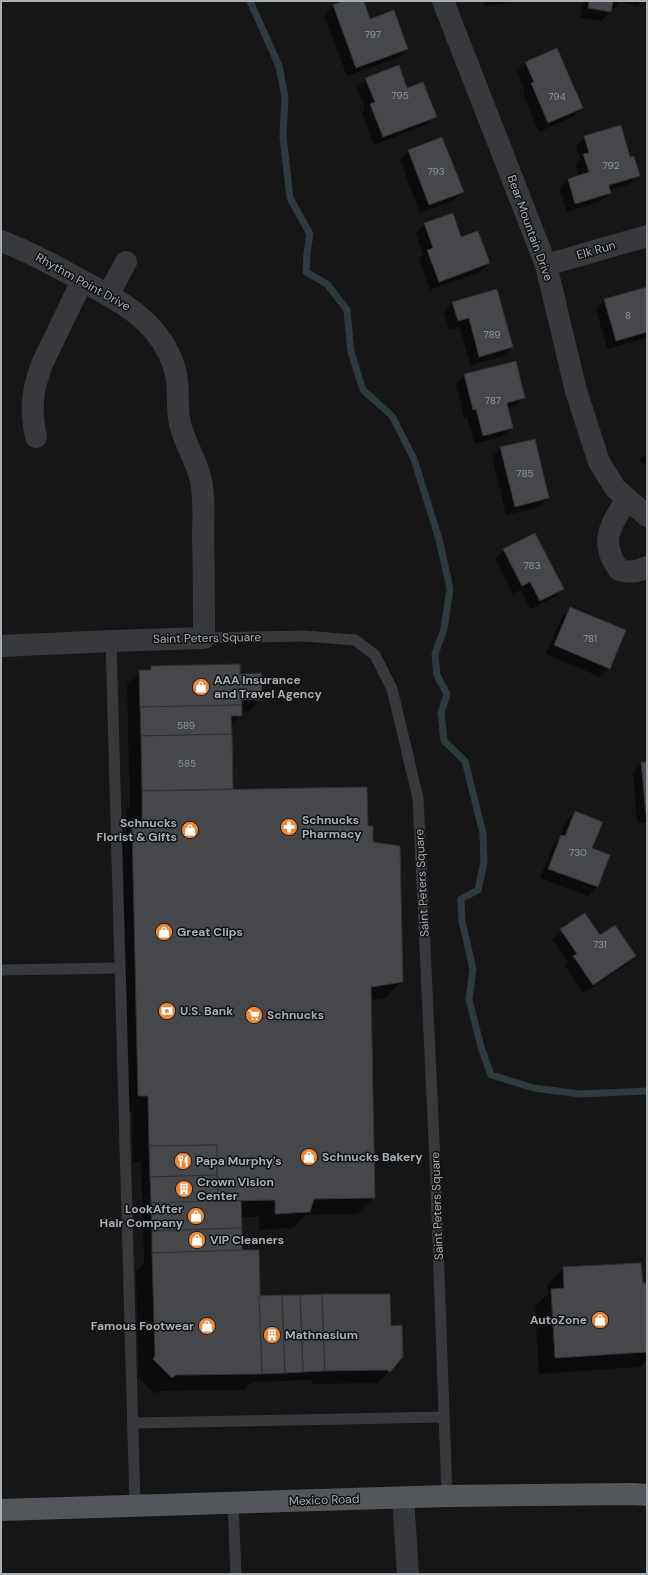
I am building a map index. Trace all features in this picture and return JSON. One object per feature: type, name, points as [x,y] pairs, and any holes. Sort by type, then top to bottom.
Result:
[{"type":"main road","name":"Mexico Road","points":[[1,1510],[447,1496],[647,1495]]},
{"type":"street","name":"Bear Mountain Drive","points":[[443,1],[546,265],[576,391],[599,462],[615,488],[647,516]]},
{"type":"street","name":"Elk Run","points":[[546,265],[647,236]]},
{"type":"street","name":"Rhythm Point Drive","points":[[1,241],[26,250],[136,312],[153,329],[167,351],[175,370],[178,388],[179,419],[183,434],[195,462],[202,490],[204,638]]},
{"type":"street","points":[[108,295],[126,262]]},
{"type":"street","points":[[36,437],[32,413],[32,401],[38,376],[42,364],[82,281]]},
{"type":"street","points":[[627,499],[609,531],[608,547],[613,562],[618,570],[628,572],[641,570],[647,567]]},
{"type":"street","name":"Saint Peters Square","points":[[1,646],[204,638]]},
{"type":"street","points":[[403,1498],[408,1574]]},
{"type":"lane","name":"Saint Peters Square","points":[[204,638],[304,636],[355,640],[375,655],[392,689],[418,798],[435,1161],[447,1496]]},
{"type":"lane","points":[[111,641],[135,1505]]},
{"type":"lane","points":[[1,970],[120,968]]},
{"type":"lane","points":[[133,1423],[444,1417]]},
{"type":"lane","points":[[233,1503],[236,1574]]},
{"type":"building","points":[[343,1],[364,1],[370,19],[394,10],[408,49],[356,68],[333,5]]},
{"type":"building","points":[[589,1],[613,1],[611,12],[588,8]]},
{"type":"building","points":[[557,48],[583,108],[548,123],[531,83],[534,82],[525,62]]},
{"type":"building","points":[[399,65],[407,88],[423,82],[437,117],[383,137],[370,104],[375,102],[365,78]]},
{"type":"building","points":[[621,125],[630,157],[634,156],[640,176],[609,185],[611,193],[575,204],[568,179],[589,172],[583,154],[589,153],[584,136]]},
{"type":"building","points":[[442,137],[464,192],[429,205],[408,150]]},
{"type":"building","points":[[453,213],[461,237],[478,231],[490,263],[439,282],[427,250],[433,248],[424,223]]},
{"type":"building","points":[[647,287],[647,332],[616,341],[604,299]]},
{"type":"building","points":[[497,289],[513,347],[479,357],[469,318],[458,321],[452,302]]},
{"type":"building","points":[[516,361],[525,398],[507,403],[513,428],[483,436],[476,409],[473,410],[464,374]]},
{"type":"building","points":[[535,439],[549,498],[515,507],[500,447]]},
{"type":"building","points":[[535,533],[564,589],[540,601],[530,582],[522,586],[503,549]]},
{"type":"building","points":[[570,607],[626,630],[610,669],[554,645]]},
{"type":"building","name":"AAA Insurance and Travel Agency","points":[[240,664],[240,674],[261,673],[262,700],[241,700],[242,705],[140,707],[139,670],[151,670],[151,666]]},
{"type":"building","points":[[242,705],[242,716],[231,716],[232,734],[141,736],[140,707]]},
{"type":"building","points":[[232,734],[233,789],[142,791],[141,736]]},
{"type":"building","points":[[641,762],[647,762],[647,814],[646,814]]},
{"type":"building","name":"Schnucks","points":[[367,787],[368,826],[373,826],[373,842],[400,846],[403,982],[371,987],[375,1198],[314,1199],[310,1212],[275,1214],[275,1200],[218,1201],[217,1145],[149,1146],[148,1096],[138,1096],[132,826],[142,825],[142,791]]},
{"type":"building","points":[[575,811],[603,822],[592,848],[610,855],[598,887],[548,869],[561,835],[565,836]]},
{"type":"building","points":[[585,913],[600,935],[615,925],[636,956],[593,985],[573,956],[577,954],[560,929]]},
{"type":"building","name":"Papa Murphy's","points":[[217,1145],[217,1175],[150,1177],[149,1146]]},
{"type":"building","name":"Crown Vision Center","points":[[217,1175],[218,1201],[151,1203],[150,1177]]},
{"type":"building","name":"LookAfter Hair Company","points":[[241,1201],[242,1228],[152,1231],[151,1203]]},
{"type":"building","name":"VIP Cleaners","points":[[242,1228],[242,1250],[152,1253],[152,1231]]},
{"type":"building","name":"Famous Footwear","points":[[259,1250],[262,1374],[176,1375],[172,1378],[153,1359],[155,1356],[152,1253]]},
{"type":"building","name":"AutoZone","points":[[641,1263],[643,1283],[647,1283],[647,1352],[555,1358],[551,1289],[564,1288],[563,1267]]},
{"type":"building","points":[[322,1294],[325,1371],[303,1372],[300,1295]]},
{"type":"building","points":[[322,1294],[390,1294],[391,1326],[402,1325],[403,1357],[390,1372],[387,1370],[325,1371]]},
{"type":"building","name":"Mathnasium","points":[[282,1295],[285,1373],[262,1374],[259,1296]]},
{"type":"building","points":[[282,1295],[300,1295],[303,1372],[285,1373]]},
{"type":"waterway","points":[[250,1],[279,66],[285,97],[283,136],[290,198],[310,234],[306,272],[327,284],[347,310],[351,352],[363,390],[392,416],[414,459],[439,539],[450,589],[444,629],[435,654],[437,675],[447,694],[441,713],[444,741],[465,761],[483,833],[484,862],[478,890],[461,899],[462,921],[473,969],[469,1000],[481,1047],[491,1075],[534,1088],[580,1094],[647,1091]]},
{"type":"place","name":"AAA Insurance and Travel Agency","points":[[201,687]]},
{"type":"place","name":"Schnucks Pharmacy","points":[[289,827]]},
{"type":"place","name":"Schnucks Florist & Gifts","points":[[190,830]]},
{"type":"place","name":"Great Clips","points":[[164,932]]},
{"type":"place","name":"U.S. Bank","points":[[167,1011]]},
{"type":"place","name":"Schnucks","points":[[254,1015]]},
{"type":"place","name":"Schnucks Bakery","points":[[309,1157]]},
{"type":"place","name":"Papa Murphy's","points":[[183,1161]]},
{"type":"place","name":"Crown Vision Center","points":[[184,1189]]},
{"type":"place","name":"LookAfter Hair Company","points":[[196,1216]]},
{"type":"place","name":"VIP Cleaners","points":[[197,1240]]},
{"type":"place","name":"AutoZone","points":[[600,1320]]},
{"type":"place","name":"Famous Footwear","points":[[207,1326]]},
{"type":"place","name":"Mathnasium","points":[[272,1335]]}]
